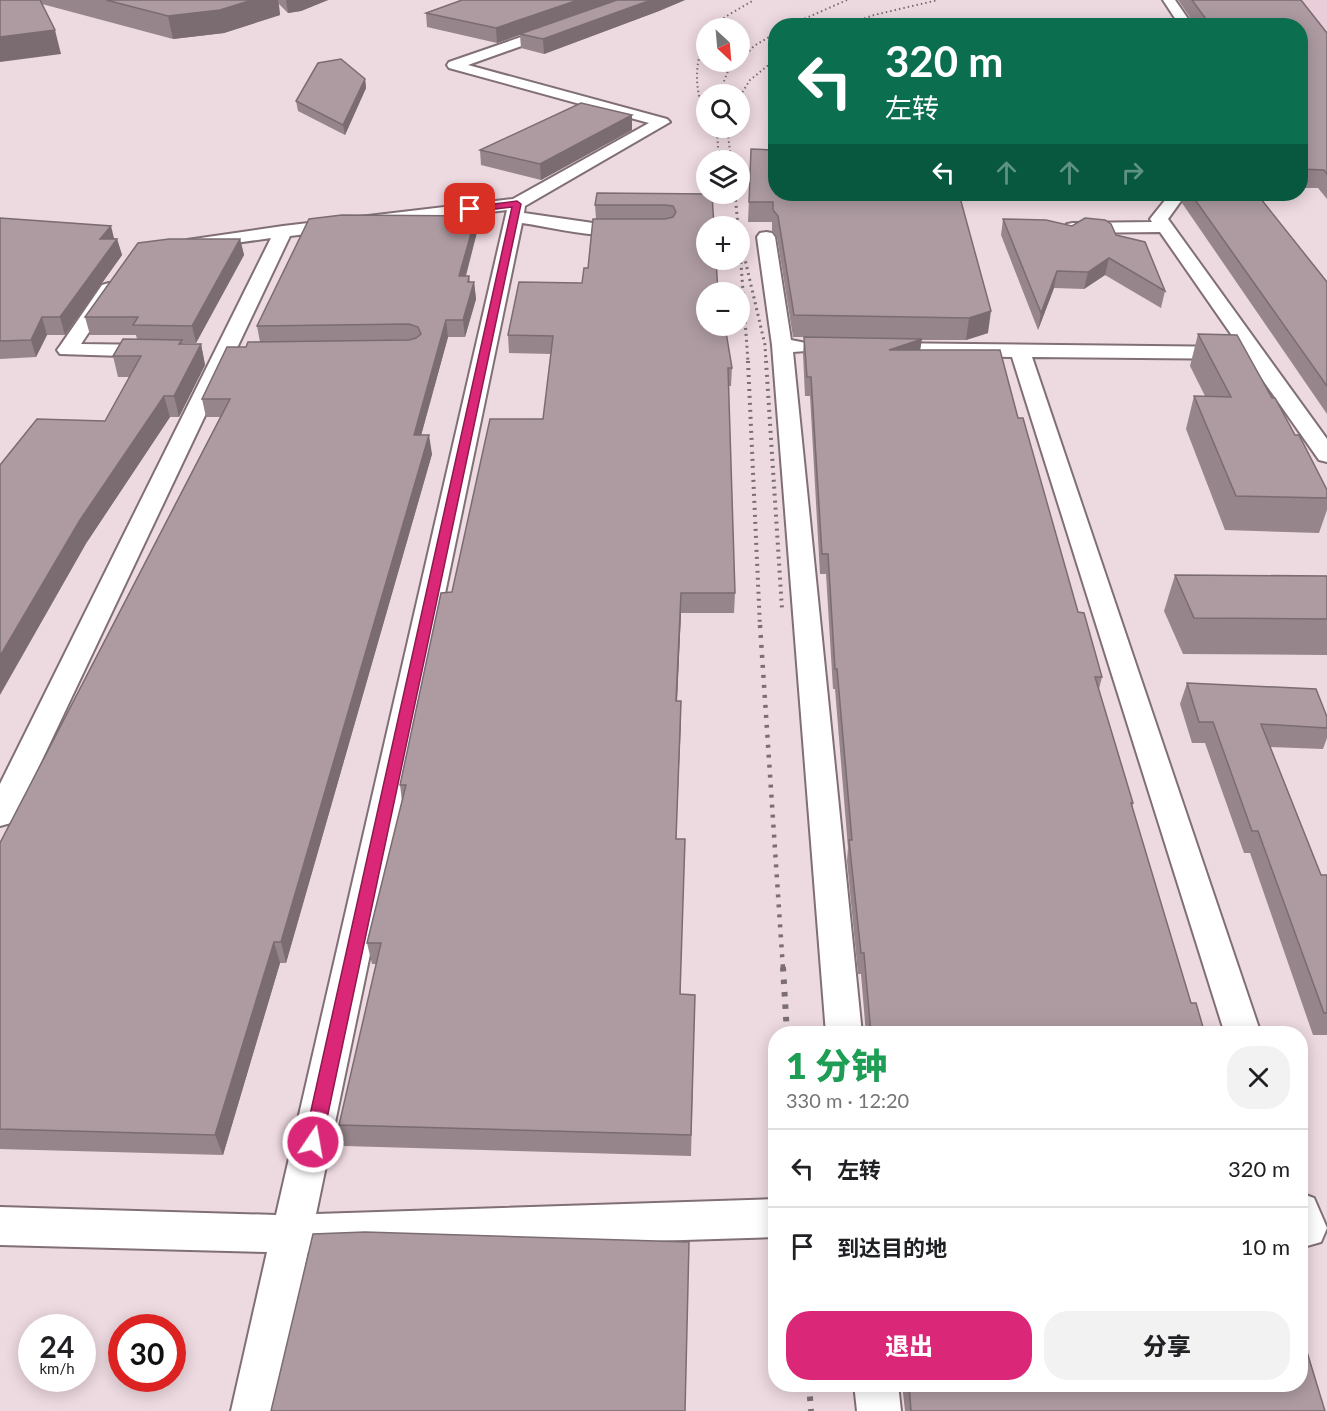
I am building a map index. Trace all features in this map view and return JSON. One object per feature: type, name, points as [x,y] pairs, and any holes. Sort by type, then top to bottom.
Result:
[{"type":"street","points":[[1169,0],[1181,18]]},
{"type":"street","points":[[253,1411],[515,211],[662,122],[454,65],[583,19]]},
{"type":"street","points":[[1173,201],[1159,219],[1327,455]]},
{"type":"street","points":[[169,248],[283,231],[515,211],[592,228],[645,228]]},
{"type":"street","points":[[1051,228],[1164,227]]},
{"type":"street","points":[[0,815],[283,231]]},
{"type":"street","points":[[766,237],[782,345],[843,1026]]},
{"type":"street","points":[[121,272],[67,350],[168,351]]},
{"type":"street","points":[[782,345],[818,348]]},
{"type":"street","points":[[866,349],[1254,353]]},
{"type":"street","points":[[1020,351],[1240,1026]]},
{"type":"street","points":[[202,352],[248,352]]},
{"type":"street","points":[[0,1226],[293,1234],[768,1218]]},
{"type":"street","points":[[877,1392],[879,1411]]},
{"type":"shaded area","points":[[1292,0],[1327,0],[1327,44],[1308,18]]},
{"type":"building","points":[[0,0],[40,0],[55,30],[0,37]]},
{"type":"building","points":[[106,0],[252,0],[220,10],[168,16]]},
{"type":"building","points":[[462,0],[578,0],[496,28],[426,13]]},
{"type":"building","points":[[617,0],[651,0],[543,39],[520,34]]},
{"type":"building","points":[[1192,0],[1301,0],[1327,33],[1327,174],[1324,170],[1308,169],[1308,18],[1205,18]]},
{"type":"building","points":[[341,59],[365,79],[343,125],[296,101],[318,63]]},
{"type":"building","points":[[581,103],[632,115],[540,164],[480,150]]},
{"type":"building","points":[[751,149],[768,150],[768,201],[961,201],[991,311],[969,318],[794,315],[778,216],[773,210],[773,202],[750,202]]},
{"type":"building","points":[[597,193],[696,194],[696,204],[713,204],[713,216],[696,216],[696,270],[717,270],[717,282],[696,282],[696,336],[727,336],[732,368],[728,368],[735,593],[681,593],[676,701],[681,701],[676,839],[685,839],[680,994],[695,995],[691,1135],[339,1125],[381,943],[367,943],[406,785],[400,785],[441,593],[452,592],[490,419],[543,419],[553,336],[508,335],[519,282],[582,283],[584,268],[588,268],[593,219],[665,219],[673,217],[676,212],[673,206],[665,205],[595,205]]},
{"type":"building","points":[[1196,201],[1263,201],[1327,282],[1327,386]]},
{"type":"building","points":[[342,215],[476,216],[459,276],[469,276],[468,282],[474,282],[463,320],[446,320],[414,435],[429,435],[281,942],[274,942],[215,1135],[0,1129],[0,843],[230,399],[202,399],[227,347],[246,347],[248,342],[409,340],[421,334],[418,327],[409,324],[257,326],[309,219]]},
{"type":"building","points":[[0,218],[111,226],[100,239],[117,239],[60,317],[42,317],[31,340],[0,341]]},
{"type":"building","points":[[1085,218],[1105,220],[1111,224],[1116,235],[1145,242],[1165,291],[1109,258],[1088,272],[1057,271],[1041,313],[1003,219],[1046,220],[1072,226]]},
{"type":"building","points":[[169,239],[240,239],[192,326],[133,325],[138,317],[85,317],[138,243]]},
{"type":"building","points":[[1198,334],[1237,335],[1272,398],[1275,398],[1295,435],[1299,435],[1327,490],[1327,498],[1236,496],[1194,396],[1231,397]]},
{"type":"building","points":[[804,337],[922,339],[889,350],[1000,350],[1018,418],[1023,418],[1078,612],[1084,613],[1102,677],[1095,677],[1133,803],[1131,803],[1191,1003],[1196,1003],[1203,1026],[870,1026],[864,953],[861,953],[849,840],[852,840],[837,669],[835,669],[828,554],[822,554],[811,377],[807,377]]},
{"type":"building","points":[[123,339],[182,340],[179,344],[201,344],[174,396],[164,396],[80,520],[0,656],[0,465],[37,419],[105,421],[141,356],[113,356]]},
{"type":"building","points":[[1175,575],[1327,576],[1327,619],[1194,618]]},
{"type":"building","points":[[1187,683],[1316,689],[1327,717],[1327,728],[1261,724],[1321,875],[1327,875],[1327,1013],[1324,1013],[1258,831],[1252,831],[1213,722],[1199,722]]},
{"type":"building","points":[[365,1232],[689,1242],[685,1411],[271,1411],[313,1234]]},
{"type":"building","points":[[1308,1355],[1325,1411],[911,1411],[910,1392],[1308,1392]]},
{"type":"railway","points":[[724,18],[754,0]]},
{"type":"railway","points":[[806,18],[847,0]]},
{"type":"railway","points":[[866,18],[938,0]]},
{"type":"railway","points":[[750,50],[768,38]]},
{"type":"railway","points":[[748,84],[768,65]]},
{"type":"railway","points":[[697,72],[698,84]]},
{"type":"railway","points":[[723,84],[728,72]]},
{"type":"railway","points":[[718,138],[719,150]]},
{"type":"railway","points":[[728,138],[730,150]]},
{"type":"railway","points":[[736,204],[737,216]]},
{"type":"railway","points":[[741,270],[748,362]]},
{"type":"railway","points":[[747,270],[765,345],[766,362]]},
{"type":"railway","points":[[748,361],[760,627]]},
{"type":"railway","points":[[766,361],[782,609]]},
{"type":"railway","points":[[760,625],[783,969]]},
{"type":"railway","points":[[783,967],[787,1026]]},
{"type":"railway","points":[[810,1392],[811,1411]]},
{"type":"route","points":[[313,1142],[517,204],[470,209]]}]
